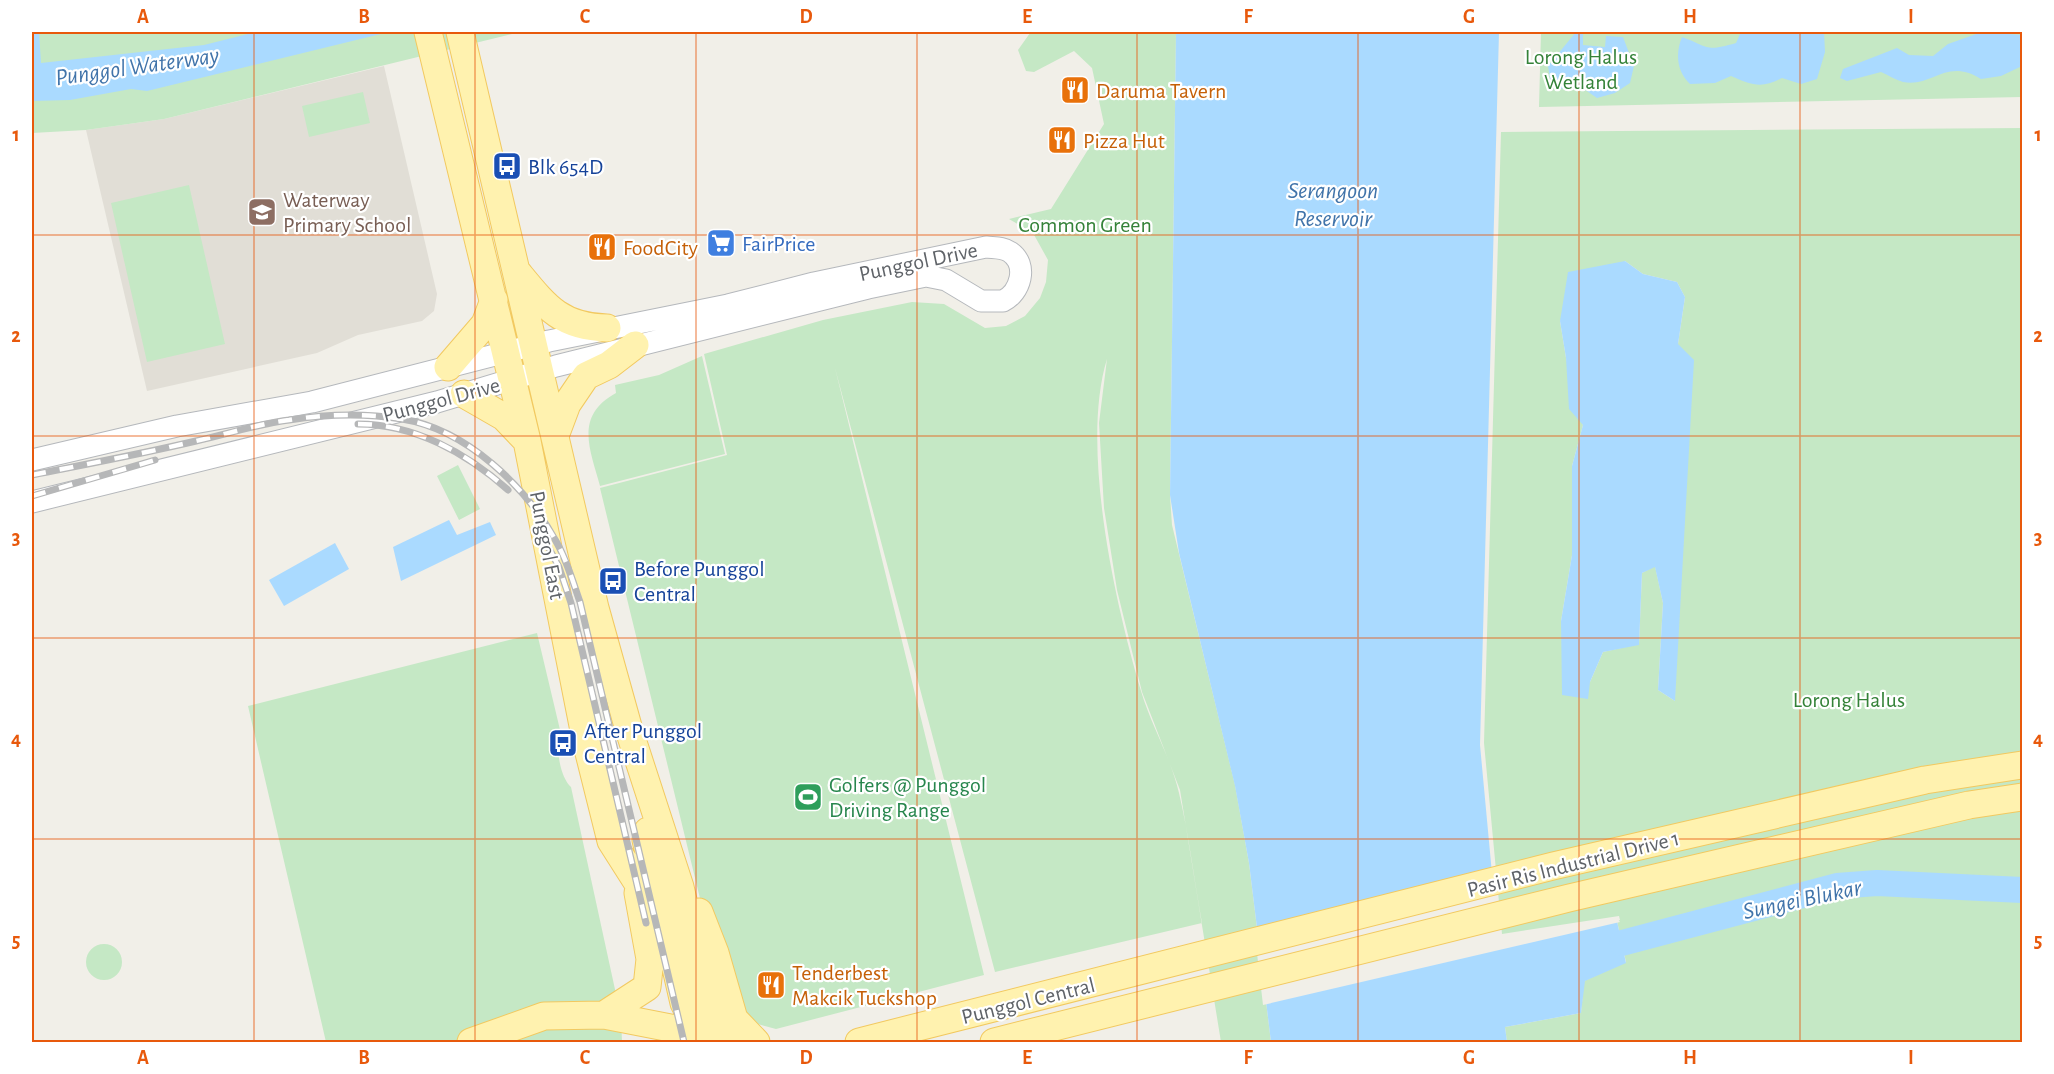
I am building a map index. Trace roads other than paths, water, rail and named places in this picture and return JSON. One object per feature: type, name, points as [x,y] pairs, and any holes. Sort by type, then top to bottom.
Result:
[{"type":"main road","name":"Punggol East","points":[[428,32],[527,441],[586,741],[611,841],[667,929],[684,1003],[718,1040]]},
{"type":"main road","name":"Punggol East","points":[[460,32],[513,267],[595,608],[628,730],[680,887],[702,986],[718,1040]]},
{"type":"main road","points":[[513,267],[556,315],[584,327],[607,328]]},
{"type":"main road","points":[[448,367],[485,324],[494,300]]},
{"type":"main road","points":[[555,436],[567,404],[586,376],[609,365],[635,345]]},
{"type":"main road","points":[[464,394],[504,417],[527,441]]},
{"type":"main road","points":[[586,741],[590,719],[600,703],[614,704],[628,730]]},
{"type":"main road","name":"Pasir Ris Industrial Drive 1","points":[[1127,974],[1553,866],[1925,780],[2022,765]]},
{"type":"main road","name":"Pasir Ris Industrial Drive 1","points":[[1136,1006],[1569,898],[1970,805],[2022,797]]},
{"type":"main road","points":[[658,825],[648,830],[646,840],[667,929]]},
{"type":"main road","points":[[604,1015],[647,987],[650,959],[635,880]]},
{"type":"main road","points":[[680,887],[698,911],[715,953],[734,1019],[756,1042]]},
{"type":"main road","name":"Punggol Central","points":[[859,1042],[1127,974]]},
{"type":"main road","name":"Punggol Central","points":[[994,1042],[1136,1006]]},
{"type":"main road","points":[[471,1042],[544,1017],[604,1015],[718,1040]]},
{"type":"street","name":"Punggol Drive","points":[[32,460],[177,426],[312,402],[505,353],[536,358],[635,345],[926,276],[946,280],[981,301],[1003,302],[1020,284],[1020,272],[1015,256],[1008,250],[986,247],[814,283],[728,305],[607,328],[536,358],[512,379],[464,394],[32,502]]},
{"type":"water","name":"Punggol Waterway","points":[[32,32],[39,32],[41,63],[204,45],[256,32],[389,32],[147,91],[131,89],[70,100],[32,101]]},
{"type":"water","name":"Serangoon Reservoir","points":[[1176,32],[1499,32],[1480,745],[1498,938],[1617,921],[1626,963],[1585,981],[1581,1013],[1505,1027],[1507,1042],[1271,1042],[1249,863],[1235,786],[1179,553],[1170,495]]},
{"type":"water","points":[[1576,32],[1583,32],[1583,45],[1605,47],[1606,36],[1623,37],[1634,66],[1630,83],[1615,93],[1597,98],[1581,87],[1556,89],[1550,78],[1548,66]]},
{"type":"water","points":[[1741,32],[1824,32],[1825,52],[1817,79],[1801,84],[1782,78],[1762,85],[1745,82],[1731,76],[1715,83],[1690,84],[1682,74],[1678,62],[1678,50],[1682,37],[1712,48],[1736,43]]},
{"type":"water","points":[[1982,32],[2022,35],[2022,66],[2001,76],[1981,79],[1958,71],[1913,83],[1900,81],[1881,72],[1847,81],[1840,78],[1843,69],[1897,48],[1909,55],[1933,56],[1948,44]]},
{"type":"water","points":[[1625,261],[1643,274],[1677,282],[1685,297],[1678,344],[1694,360],[1675,701],[1658,690],[1663,603],[1655,567],[1642,573],[1639,645],[1603,652],[1590,682],[1588,699],[1562,695],[1561,621],[1572,555],[1572,466],[1583,425],[1569,409],[1566,358],[1560,321],[1568,272]]},
{"type":"water","points":[[449,520],[457,535],[490,522],[496,535],[401,581],[393,547]]},
{"type":"water","points":[[335,543],[349,569],[284,606],[269,580]]},
{"type":"waterway","name":"Sungei Blukar","points":[[1622,943],[1837,886],[1877,883],[2022,890]]},
{"type":"railway","points":[[32,475],[266,424],[331,415],[388,417],[426,425],[449,435],[492,464],[512,482],[544,522],[564,557],[580,602],[684,1042]]},
{"type":"railway","points":[[358,424],[399,429],[439,443],[475,464],[508,490]]},
{"type":"railway","points":[[32,496],[155,460]]},
{"type":"railway","points":[[538,528],[559,567],[571,603],[646,923]]},
{"type":"place","name":"Daruma Tavern","points":[[1075,90]]},
{"type":"place","name":"Pizza Hut","points":[[1062,140]]},
{"type":"place","name":"Blk 654D","points":[[507,166]]},
{"type":"place","name":"Waterway Primary School","points":[[262,212]]},
{"type":"place","name":"FairPrice","points":[[721,243]]},
{"type":"place","name":"FoodCity","points":[[602,247]]},
{"type":"place","name":"Before Punggol Central","points":[[613,581]]},
{"type":"place","name":"After Punggol Central","points":[[563,743]]},
{"type":"place","name":"Golfers @ Punggol Driving Range","points":[[808,797]]},
{"type":"place","name":"Tenderbest Makcik Tuckshop","points":[[771,985]]},
{"type":"park label","name":"Lorong Halus Wetland","points":[[1581,68]]},
{"type":"park label","name":"Common Green","points":[[1085,224]]},
{"type":"park label","name":"Lorong Halus","points":[[1849,699]]}]
